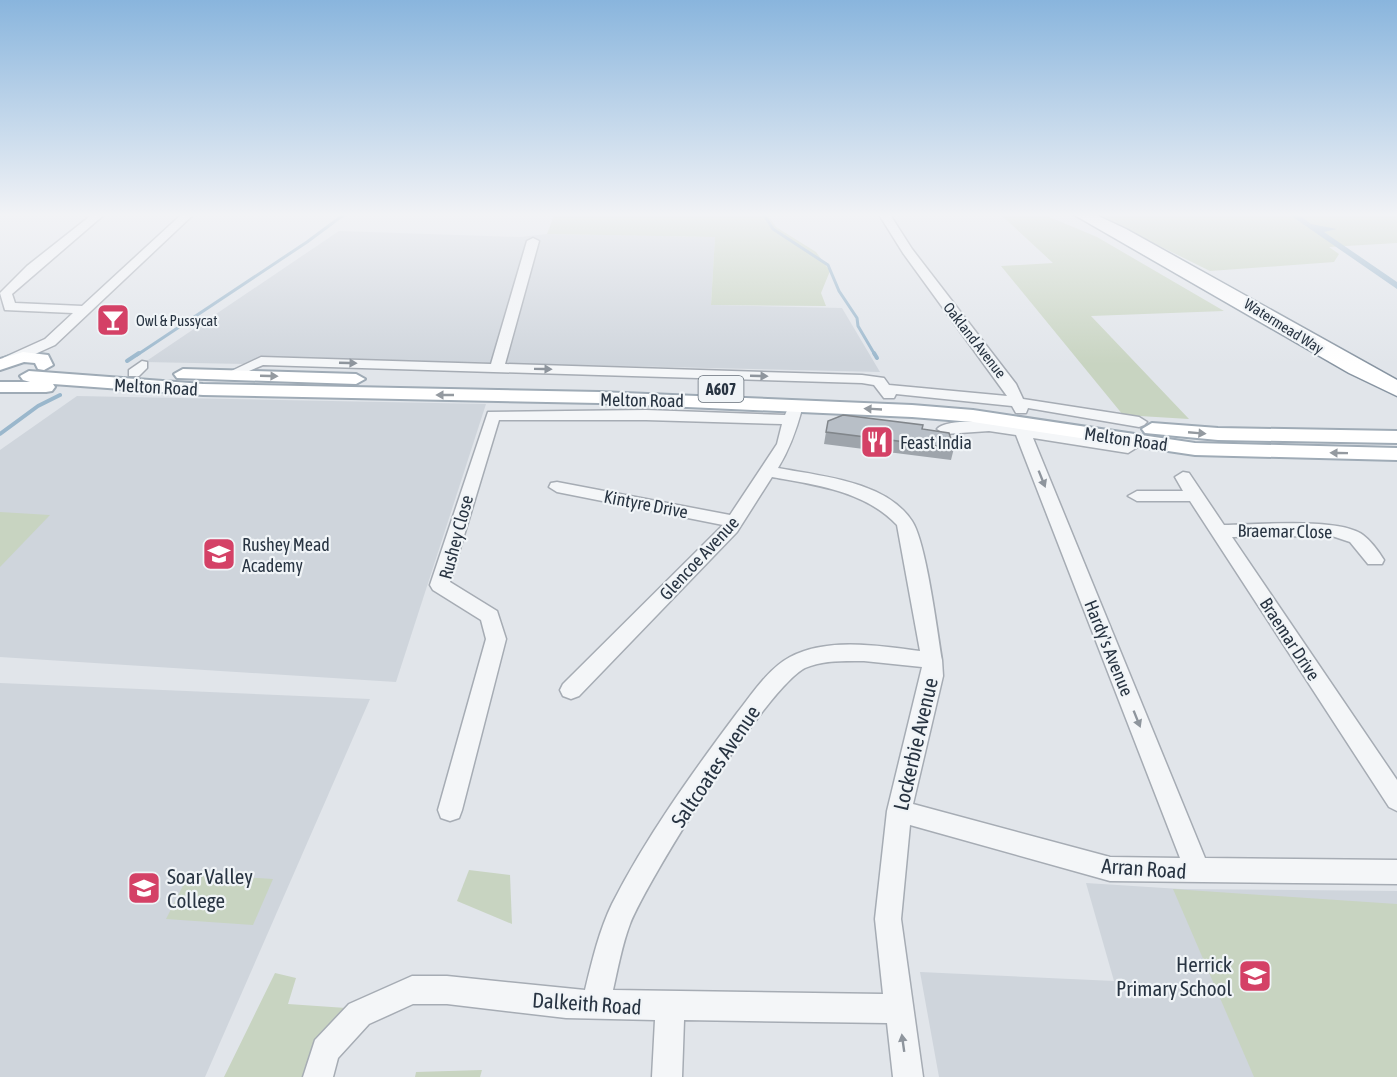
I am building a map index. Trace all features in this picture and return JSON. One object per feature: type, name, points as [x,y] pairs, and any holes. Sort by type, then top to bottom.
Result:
[{"type":"highway","name":"Watermead Way","points":[[1178,263],[1331,355],[1397,391]]},
{"type":"highway","name":"Watermead Way","points":[[1331,355],[1397,405]]},
{"type":"main road","name":"A607","points":[[2,365],[39,368]]},
{"type":"main road","name":"Melton Road","points":[[39,368],[79,372],[138,369],[301,378],[888,392],[988,404],[1021,417]]},
{"type":"main road","name":"Melton Road","points":[[39,368],[102,384],[286,394],[499,395],[708,402],[793,412],[912,411],[1021,417],[1144,431],[1397,437]]},
{"type":"main road","points":[[286,394],[301,378]]},
{"type":"main road","points":[[0,387],[102,384]]},
{"type":"main road","points":[[636,387],[635,393],[639,395],[702,397],[708,402]]},
{"type":"main road","name":"Melton Road","points":[[1144,431],[1195,449],[1397,454]]},
{"type":"street","points":[[38,263],[6,293],[10,307],[85,310]]},
{"type":"street","points":[[2,365],[51,341],[136,263]]},
{"type":"street","points":[[497,368],[527,263]]},
{"type":"street","name":"Oakland Avenue","points":[[916,263],[1011,387],[1021,417]]},
{"type":"street","points":[[39,368],[51,341]]},
{"type":"street","name":"Melton Road","points":[[230,375],[261,361],[862,379],[879,381],[888,392]]},
{"type":"street","name":"Rushey Close","points":[[450,810],[496,639],[490,616],[440,585],[493,415],[793,412]]},
{"type":"street","name":"Glencoe Avenue","points":[[571,690],[735,522],[770,471],[785,444],[793,412]]},
{"type":"street","points":[[945,429],[989,426],[1021,417],[1128,448]]},
{"type":"street","name":"Hardy's Avenue","points":[[1021,417],[1198,872]]},
{"type":"street","name":"Lockerbie Avenue","points":[[770,471],[872,498],[890,508],[904,521],[910,538],[920,582],[932,660],[932,676],[899,810],[888,919],[908,1077]]},
{"type":"street","name":"Braemar Drive","points":[[1183,477],[1390,778],[1397,800]]},
{"type":"street","name":"Kintyre Drive","points":[[557,487],[735,522]]},
{"type":"street","points":[[1137,496],[1195,496]]},
{"type":"street","name":"Braemar Close","points":[[1218,531],[1333,530],[1356,538],[1375,560]]},
{"type":"street","name":"Saltcoates Avenue","points":[[595,1005],[621,914],[693,794],[775,679],[795,664],[820,656],[854,652],[932,660]]},
{"type":"street","name":"Arran Road","points":[[899,810],[1110,869],[1198,872],[1397,872]]},
{"type":"street","name":"Dalkeith Road","points":[[318,1077],[325,1050],[359,1014],[412,990],[447,990],[566,1004],[898,1009]]},
{"type":"street","points":[[667,1077],[670,1007]]},
{"type":"shaded area","points":[[291,263],[713,263],[711,305],[842,308],[880,372],[264,358],[245,364],[145,362]]},
{"type":"shaded area","name":"Rushey Mead Academy","points":[[77,396],[486,404],[396,682],[0,657],[0,450]]},
{"type":"shaded area","name":"Soar Valley College","points":[[0,683],[370,699],[205,1077],[0,1077]]},
{"type":"shaded area","name":"Herrick Primary School","points":[[1086,883],[1180,889],[1397,891],[1397,1077],[939,1077],[920,972],[1114,981]]},
{"type":"green space","points":[[713,263],[824,263],[830,271],[821,293],[826,306],[711,305]]},
{"type":"green space","points":[[1048,263],[1142,263],[1224,311],[1091,316],[1189,419],[1123,415],[1001,266]]},
{"type":"green space","points":[[1194,263],[1317,263],[1210,271]]},
{"type":"green space","points":[[0,512],[50,515],[0,567]]},
{"type":"green space","points":[[469,870],[510,875],[512,924],[457,901]]},
{"type":"green space","points":[[189,874],[273,879],[253,925],[166,919]]},
{"type":"green space","points":[[1173,889],[1397,904],[1397,1077],[1254,1077]]},
{"type":"green space","points":[[275,973],[296,978],[288,1004],[346,1008],[315,1077],[224,1077]]},
{"type":"green space","points":[[482,1070],[480,1077],[415,1077],[416,1072]]},
{"type":"water","points":[[1360,263],[1370,263],[1397,282],[1397,289]]},
{"type":"building","points":[[843,415],[923,425],[922,429],[949,433],[954,448],[826,432],[828,421]]},
{"type":"waterway","points":[[137,355],[275,263]]},
{"type":"waterway","points":[[825,263],[875,355]]},
{"type":"waterway","points":[[127,361],[139,353]]},
{"type":"waterway","points":[[874,353],[877,358]]},
{"type":"waterway","points":[[0,434],[38,406],[60,395]]},
{"type":"place","name":"Owl & Pussycat","points":[[113,320]]},
{"type":"place","name":"Feast India","points":[[877,442]]},
{"type":"place","name":"Rushey Mead Academy","points":[[219,554]]},
{"type":"place","name":"Soar Valley College","points":[[144,888]]},
{"type":"place","name":"Herrick Primary School","points":[[1255,976]]}]
